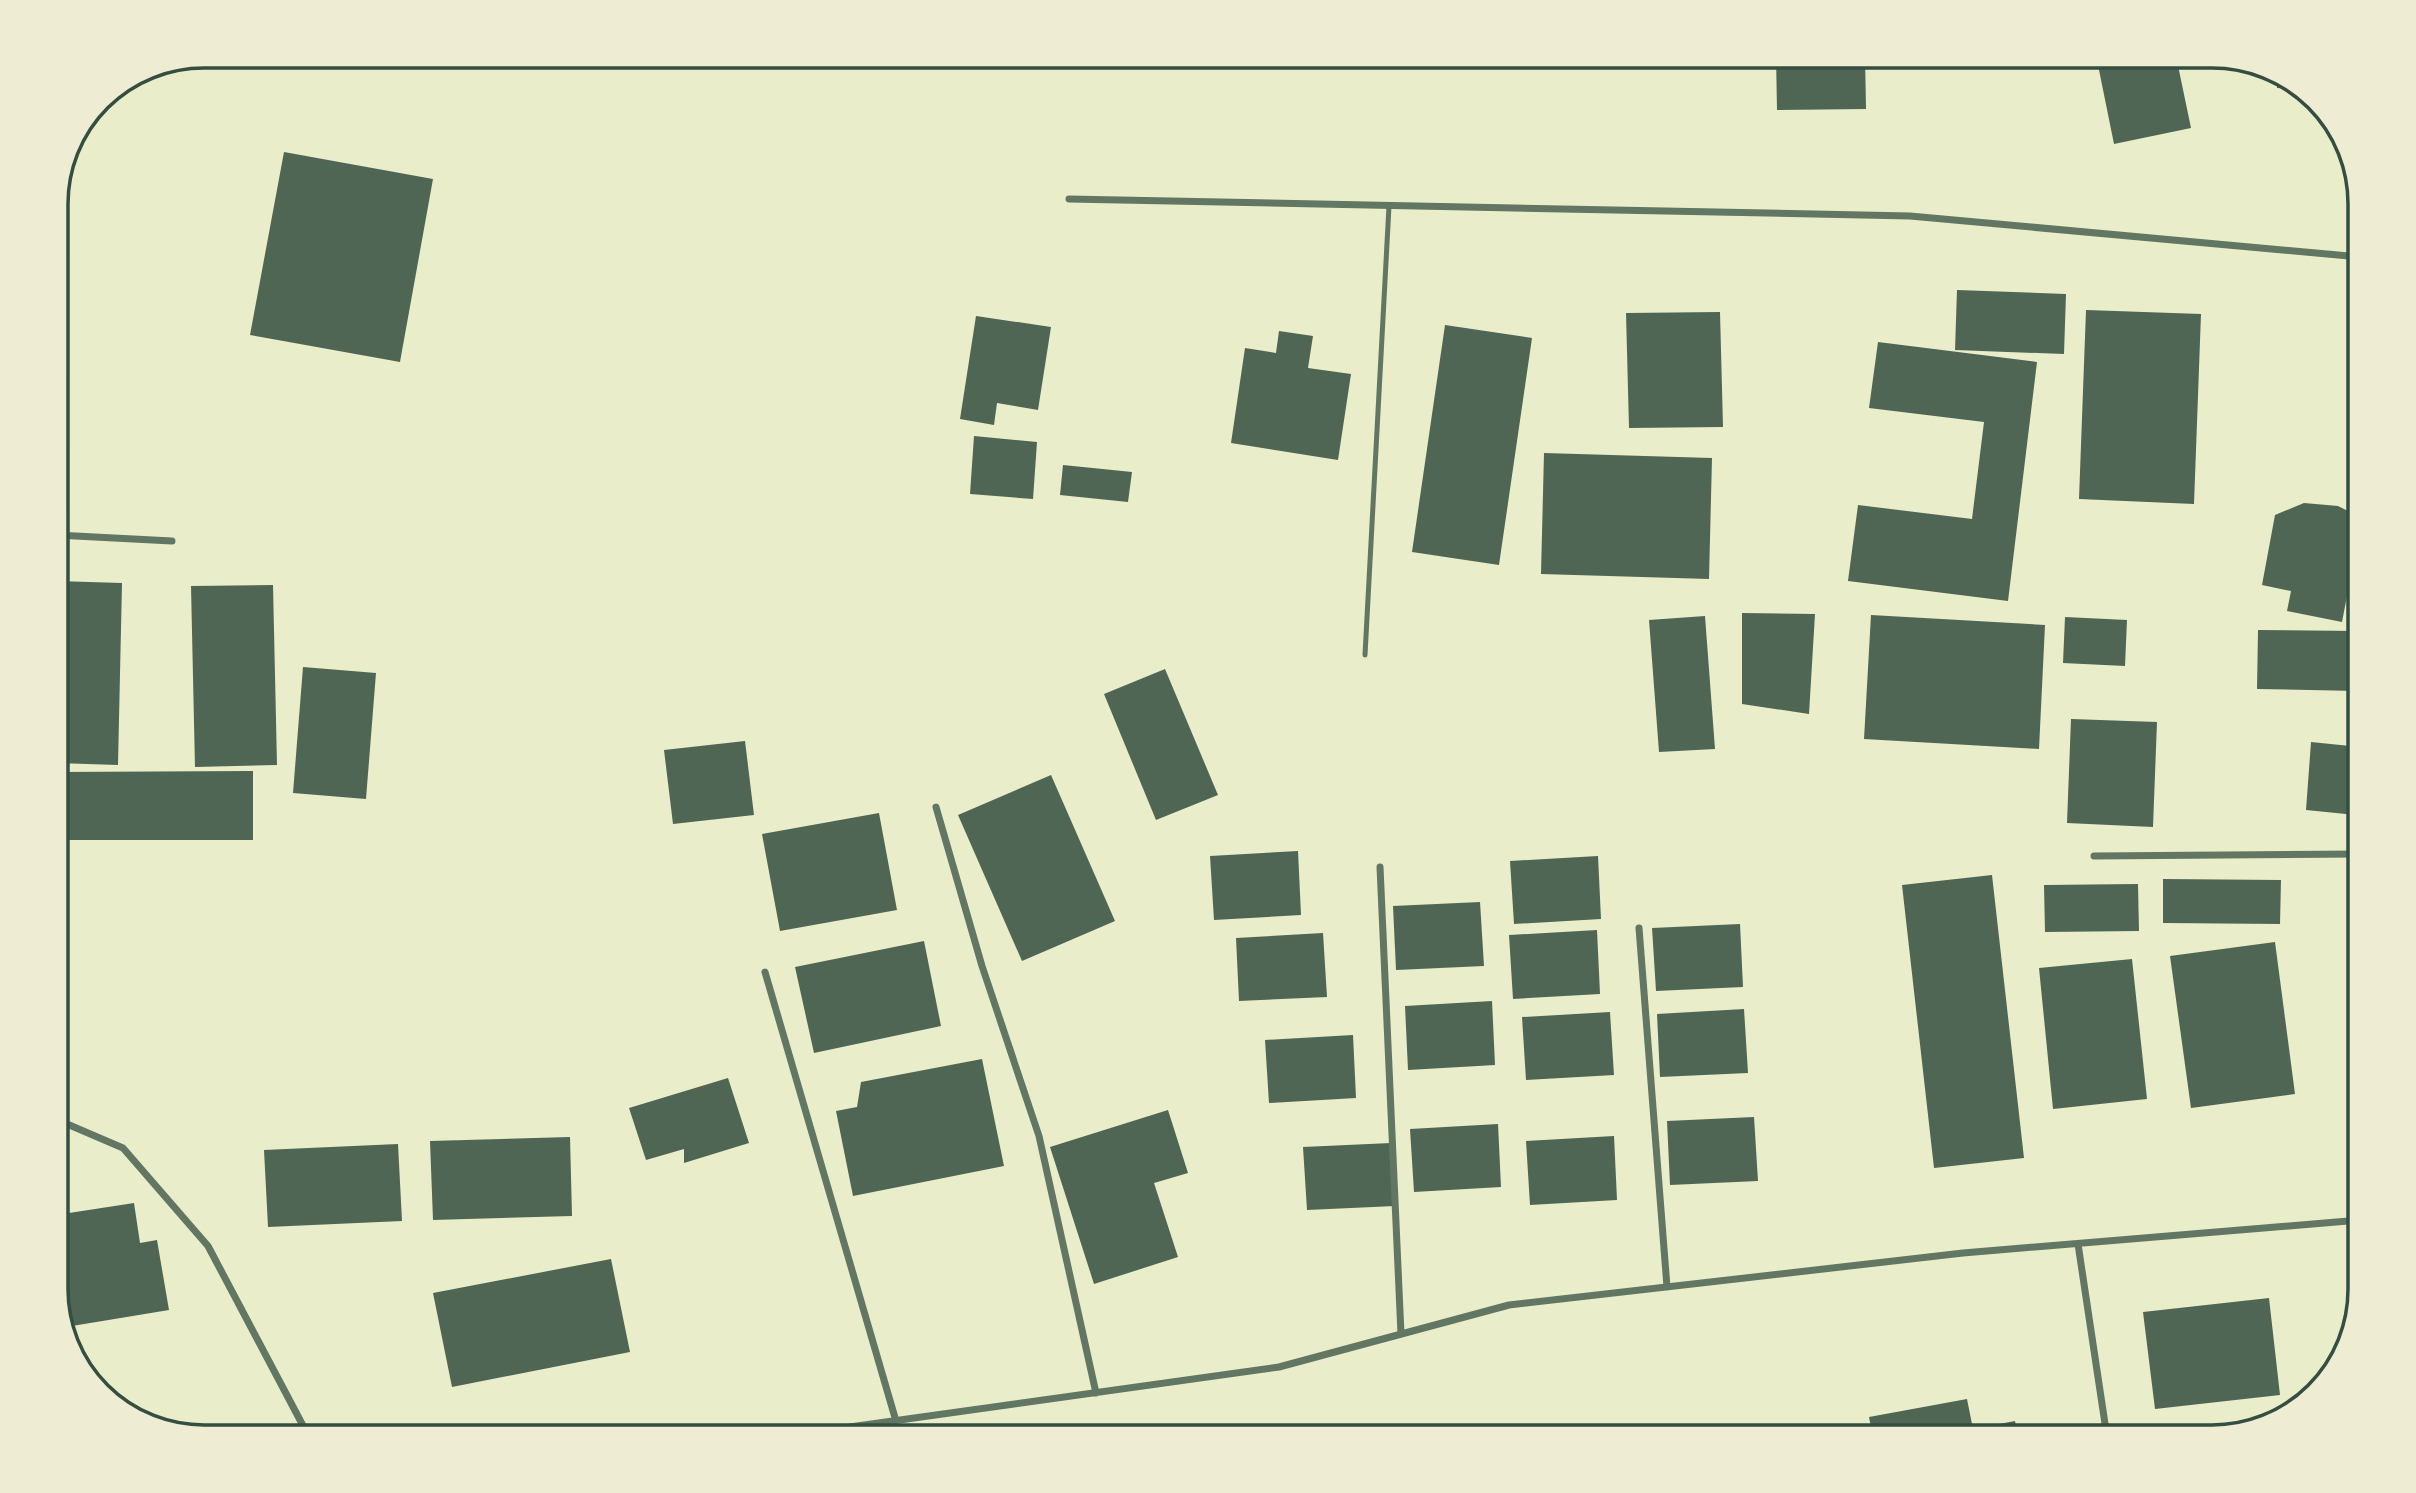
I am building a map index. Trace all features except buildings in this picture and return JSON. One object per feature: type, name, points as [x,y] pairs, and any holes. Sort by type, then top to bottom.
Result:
[{"type":"street","points":[[1069,200],[1910,216],[2347,256]]},
{"type":"street","points":[[69,536],[172,541]]},
{"type":"street","points":[[936,807],[982,966],[1039,1136],[1096,1393]]},
{"type":"street","points":[[2094,856],[2348,854]]},
{"type":"street","points":[[1380,867],[1401,1334]]},
{"type":"street","points":[[1639,928],[1667,1287]]},
{"type":"street","points":[[765,972],[897,1420]]},
{"type":"street","points":[[69,1124],[123,1147],[208,1246],[303,1425]]},
{"type":"street","points":[[866,1425],[1279,1367],[1510,1305],[1963,1253],[2348,1221]]},
{"type":"street","points":[[2078,1244],[2104,1425]]},
{"type":"lane","points":[[1365,655],[1389,206]]}]
